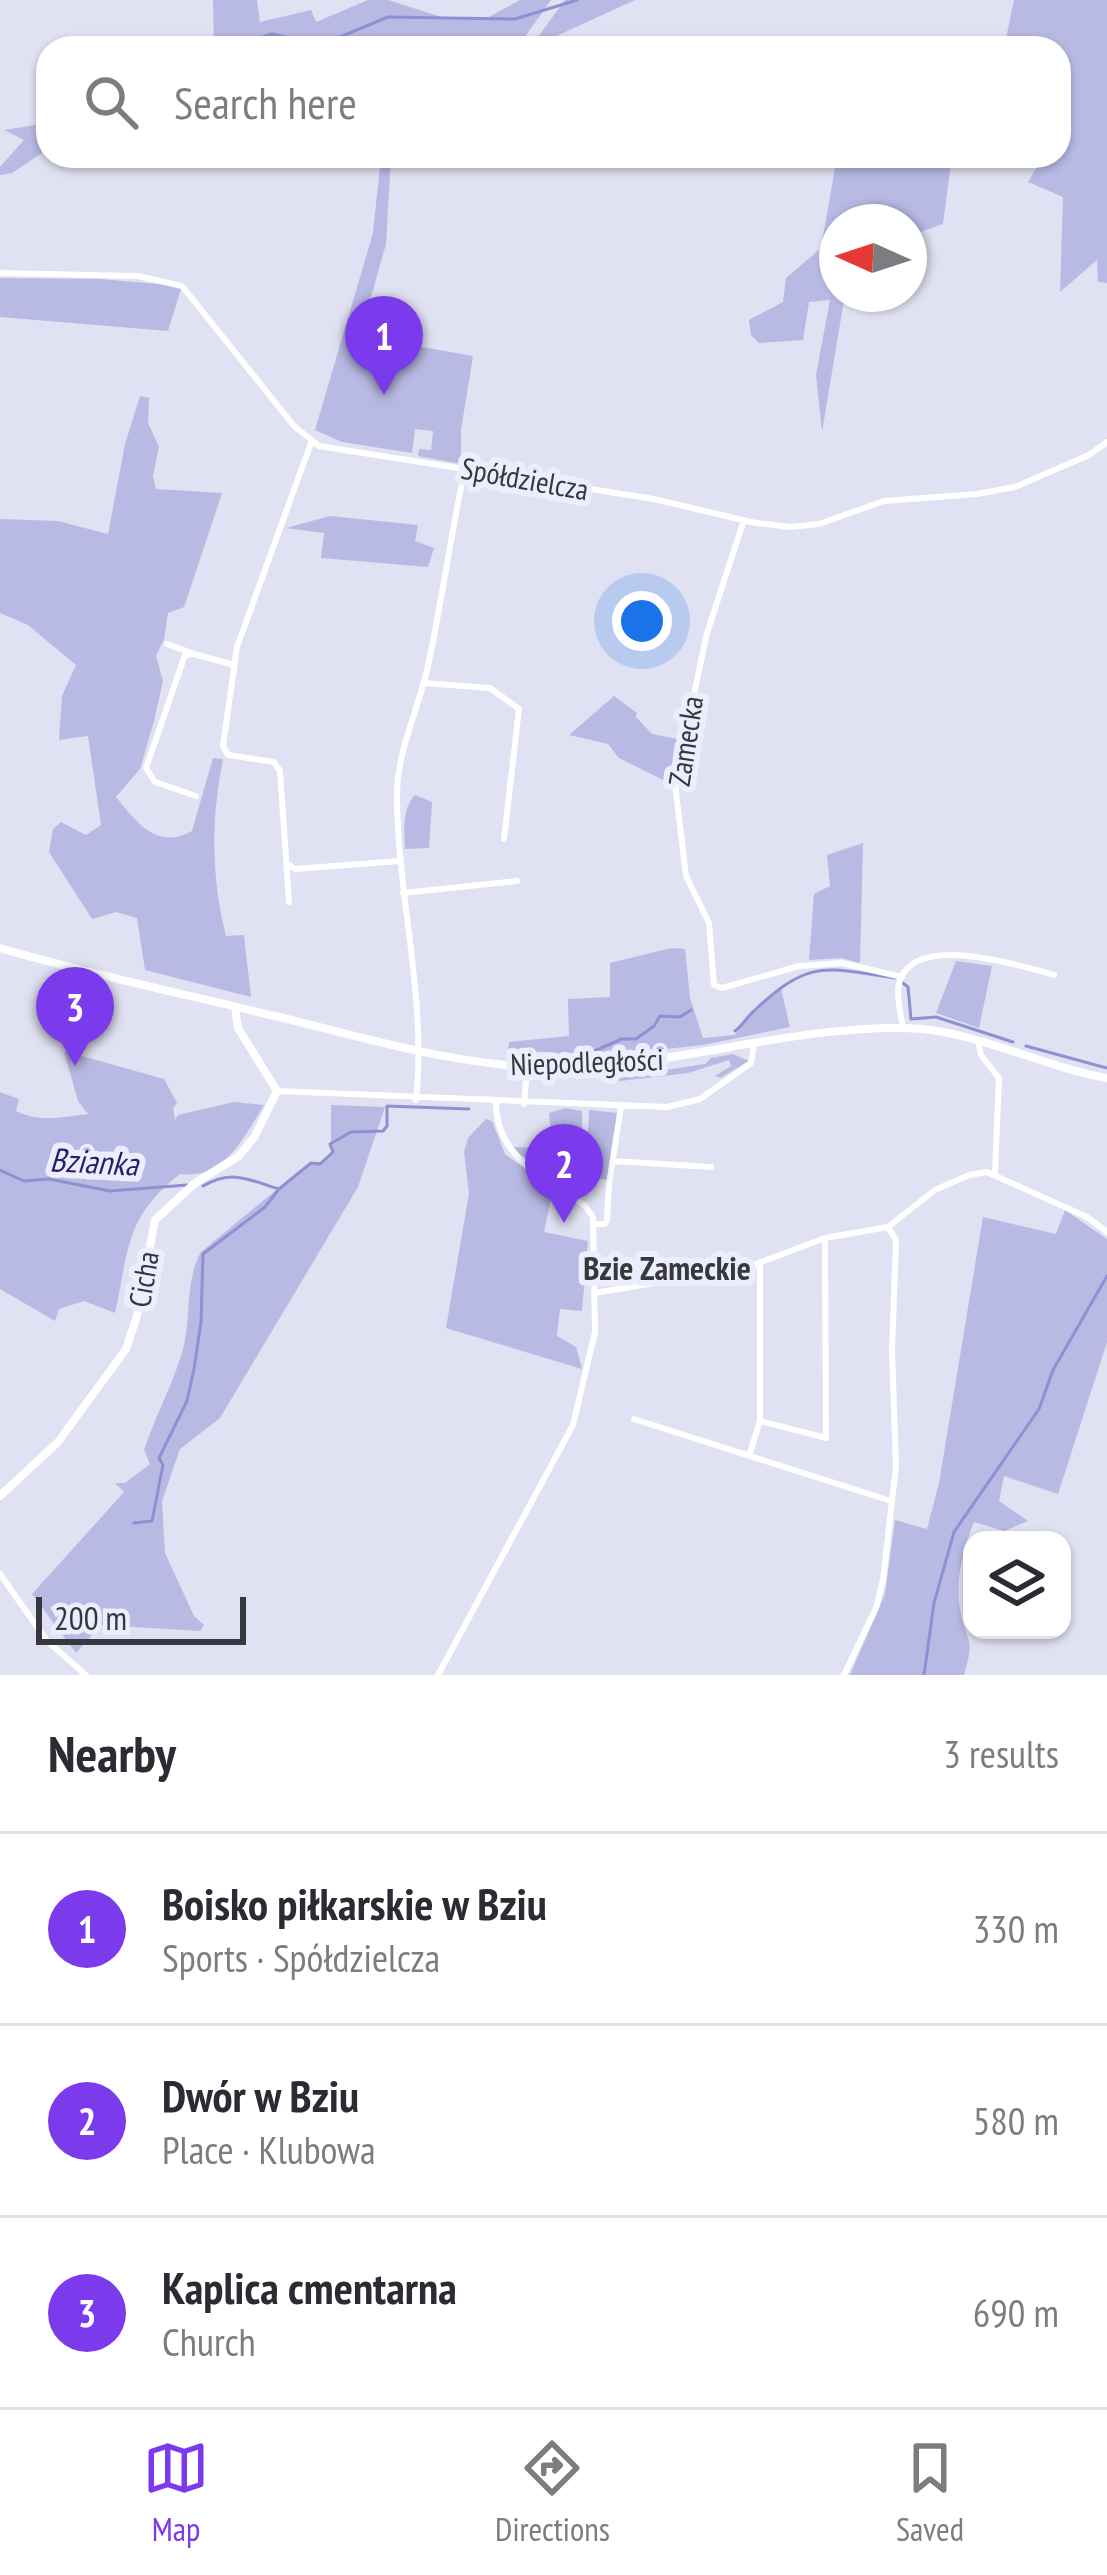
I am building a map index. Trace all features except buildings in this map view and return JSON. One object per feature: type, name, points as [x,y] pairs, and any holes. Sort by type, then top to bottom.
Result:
[{"type":"street","points":[[0,274],[138,276],[182,286],[311,443],[234,665],[224,753],[274,762],[280,770],[289,902]]},
{"type":"street","name":"Spółdzielcza","points":[[311,443],[654,499],[777,526],[805,526],[884,501],[995,492],[1060,470],[1107,442]]},
{"type":"street","points":[[416,1100],[422,1052],[400,861],[399,773],[424,682],[465,468]]},
{"type":"street","name":"Zamecka","points":[[744,520],[707,633],[675,784],[686,876],[709,923],[714,986],[722,988],[799,966],[842,963],[902,976]]},
{"type":"street","points":[[167,644],[234,665]]},
{"type":"street","points":[[194,654],[179,663],[146,768],[155,782],[196,796]]},
{"type":"street","points":[[424,682],[490,688],[519,709],[504,839]]},
{"type":"street","points":[[286,862],[295,869],[400,861]]},
{"type":"street","points":[[403,893],[517,881]]},
{"type":"street","name":"Niepodległości","points":[[0,949],[422,1052],[526,1067],[633,1064],[812,1034],[904,1028],[978,1041],[1107,1078]]},
{"type":"street","points":[[904,1028],[899,983],[910,964],[939,954],[1017,964],[1054,975]]},
{"type":"street","points":[[235,1006],[238,1028],[277,1091],[668,1107],[700,1099],[751,1063],[754,1044]]},
{"type":"street","points":[[978,1041],[981,1055],[999,1078],[995,1172]]},
{"type":"street","points":[[524,1104],[526,1067]]},
{"type":"street","name":"Cicha","points":[[0,1496],[58,1442],[125,1349],[137,1316],[155,1220],[195,1183],[239,1156],[255,1136],[277,1091]]},
{"type":"street","points":[[438,1675],[572,1425],[593,1345],[594,1223],[585,1206],[504,1144],[496,1123],[496,1103]]},
{"type":"street","points":[[594,1223],[607,1222],[621,1107]]},
{"type":"street","points":[[613,1160],[711,1167]]},
{"type":"street","points":[[595,1293],[696,1279],[760,1264],[825,1238],[888,1227],[952,1181],[995,1172],[1087,1216],[1107,1232]]},
{"type":"street","points":[[844,1675],[881,1591],[896,1466],[892,1351],[896,1240],[888,1227]]},
{"type":"street","points":[[760,1421],[826,1438],[825,1238]]},
{"type":"street","points":[[749,1456],[760,1421],[760,1264]]},
{"type":"street","points":[[634,1419],[891,1501]]},
{"type":"street","points":[[0,1574],[47,1641],[86,1675]]},
{"type":"shaded area","points":[[213,0],[257,0],[260,22],[311,10],[316,22],[368,0],[388,0],[448,19],[487,18],[520,0],[551,0],[526,36],[214,36]]},
{"type":"shaded area","points":[[565,0],[635,0],[556,36],[539,36]]},
{"type":"shaded area","points":[[1014,0],[1107,0],[1107,283],[1098,282],[1097,260],[1060,292],[1063,197],[1028,182],[1036,168],[1071,168],[1071,36],[1006,36]]},
{"type":"shaded area","points":[[36,125],[36,157],[0,175],[0,167],[24,140],[4,130]]},
{"type":"shaded area","points":[[380,168],[390,168],[386,244],[360,336],[473,356],[461,430],[461,464],[418,456],[419,449],[431,450],[433,431],[415,429],[412,453],[342,442],[315,430],[373,233]]},
{"type":"shaded area","points":[[835,168],[950,168],[943,224],[927,230],[927,204],[829,204]]},
{"type":"shaded area","points":[[819,250],[819,301],[809,302],[803,340],[759,343],[751,335],[749,320],[783,302],[786,278]]},
{"type":"shaded area","points":[[0,278],[182,286],[168,331],[0,317]]},
{"type":"shaded area","points":[[828,312],[842,312],[822,432],[816,375]]},
{"type":"shaded area","points":[[140,396],[149,398],[148,423],[159,447],[153,476],[156,489],[222,493],[184,607],[168,613],[156,656],[163,681],[140,769],[116,797],[149,831],[180,836],[192,831],[213,758],[223,759],[216,804],[215,870],[226,936],[244,935],[251,997],[145,970],[137,918],[116,912],[92,919],[49,852],[53,829],[61,822],[86,835],[101,825],[88,736],[59,740],[62,696],[76,665],[28,625],[0,613],[0,519],[58,521],[108,534],[125,444]]},
{"type":"shaded area","points":[[330,516],[418,525],[415,541],[434,548],[428,567],[321,558],[324,533],[286,528]]},
{"type":"shaded area","points":[[614,696],[637,713],[652,734],[678,739],[669,783],[619,758],[608,744],[569,735]]},
{"type":"shaded area","points":[[415,795],[432,802],[429,848],[405,849],[406,813]]},
{"type":"shaded area","points":[[863,843],[860,963],[841,958],[809,960],[814,894],[830,886],[827,855]]},
{"type":"shaded area","points":[[685,949],[690,998],[703,1038],[735,1035],[751,1012],[781,989],[790,1027],[703,1045],[571,1059],[551,1052],[508,1051],[509,1042],[569,1036],[568,999],[610,997],[610,963]]},
{"type":"shaded area","points":[[956,961],[992,966],[979,1028],[936,1013]]},
{"type":"shaded area","points":[[64,1051],[164,1079],[177,1103],[175,1120],[178,1115],[234,1102],[264,1105],[221,1163],[195,1174],[180,1174],[149,1205],[132,1236],[115,1313],[84,1301],[59,1309],[55,1321],[0,1289],[0,1092],[19,1099],[16,1111],[34,1117],[88,1114],[78,1101]]},
{"type":"shaded area","points":[[733,1054],[749,1061],[720,1078],[715,1076],[731,1066],[729,1060],[688,1073],[612,1082],[612,1078],[705,1064],[711,1058]]},
{"type":"shaded area","points":[[331,1105],[385,1107],[358,1187],[220,1418],[180,1449],[162,1501],[165,1553],[194,1616],[204,1625],[200,1631],[101,1625],[76,1653],[32,1594],[124,1492],[115,1483],[125,1483],[150,1464],[144,1450],[182,1353],[192,1276],[201,1252],[310,1162],[321,1162],[331,1154]]},
{"type":"shaded area","points":[[565,1108],[582,1111],[582,1134],[560,1146],[560,1169],[566,1170],[566,1177],[576,1177],[570,1191],[510,1147],[552,1148],[549,1113]]},
{"type":"shaded area","points":[[589,1110],[618,1113],[608,1180],[593,1178],[595,1147],[588,1136]]},
{"type":"shaded area","points":[[486,1119],[492,1121],[505,1154],[553,1189],[544,1232],[588,1241],[582,1311],[560,1309],[557,1336],[576,1347],[582,1369],[446,1328],[469,1193],[464,1152],[468,1138]]},
{"type":"shaded area","points":[[1065,1210],[1107,1239],[1107,1342],[1058,1494],[1004,1476],[999,1501],[1028,1521],[1004,1531],[974,1522],[971,1531],[963,1531],[960,1609],[963,1639],[968,1639],[970,1646],[964,1675],[850,1675],[885,1594],[895,1520],[927,1529],[939,1483],[983,1217],[1056,1234]]},
{"type":"waterway","points":[[342,36],[388,17],[515,19],[577,0]]},
{"type":"waterway","points":[[265,36],[281,36]]},
{"type":"waterway","name":"Bzianka","points":[[735,1031],[773,994],[805,975],[834,970],[895,978]]},
{"type":"waterway","name":"Bzianka","points":[[903,983],[908,987],[911,1019],[936,1017],[1013,1042]]},
{"type":"waterway","name":"Bzianka","points":[[558,1057],[585,1055],[622,1039],[636,1039],[660,1016],[680,1017],[691,1010]]},
{"type":"waterway","name":"Bzianka","points":[[1026,1046],[1107,1068]]},
{"type":"waterway","name":"Bzianka","points":[[203,1186],[232,1177],[279,1189],[311,1163],[320,1164],[333,1152],[330,1144],[351,1132],[383,1131],[387,1106],[469,1109]]},
{"type":"waterway","name":"Bzianka","points":[[0,1170],[24,1181],[49,1179],[110,1191],[187,1185]]},
{"type":"waterway","points":[[134,1523],[152,1521],[163,1465],[159,1458],[187,1401],[201,1322],[203,1254],[265,1207],[279,1189]]},
{"type":"waterway","points":[[924,1675],[934,1603],[954,1532],[1039,1409],[1053,1370],[1107,1276]]},
{"type":"place","name":"Boisko piłkarskie w Bziu","points":[[384,395]]},
{"type":"place","name":"Kaplica cmentarna","points":[[75,1066]]},
{"type":"place","name":"Dwór w Bziu","points":[[564,1223]]},
{"type":"district","name":"Bzie Zameckie","points":[[667,1267]]}]
